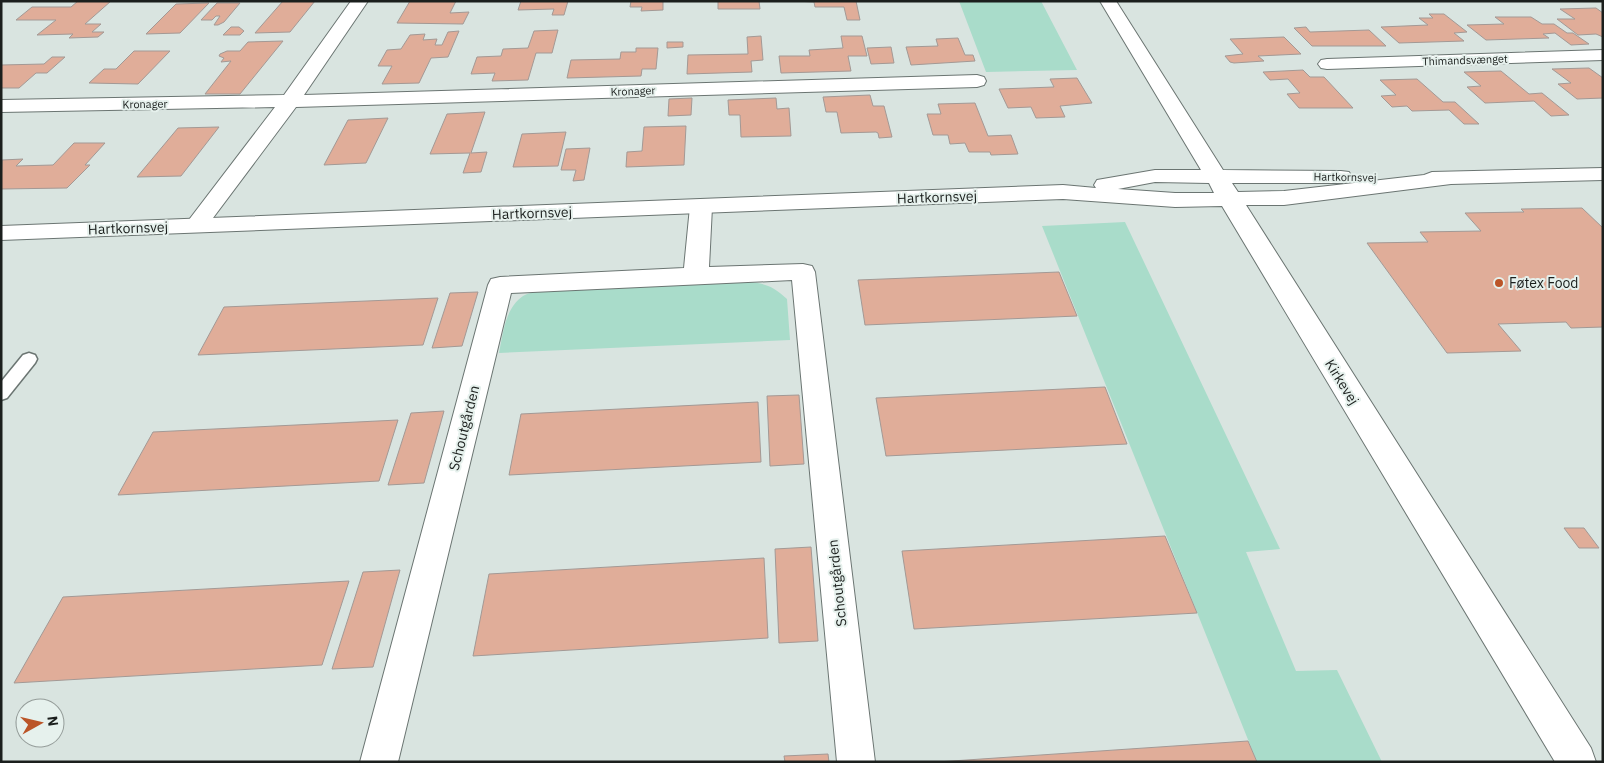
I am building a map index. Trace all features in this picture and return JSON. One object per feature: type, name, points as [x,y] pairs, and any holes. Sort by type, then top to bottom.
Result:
[{"type":"street","points":[[196,225],[290,101],[360,1]]},
{"type":"street","name":"Kirkevej","points":[[1108,1],[1577,762]]},
{"type":"street","name":"Thimandsvænget","points":[[1327,64],[1603,55]]},
{"type":"street","name":"Kronager","points":[[1,106],[290,101],[977,81]]},
{"type":"street","name":"Hartkornsvej","points":[[1,233],[1063,192],[1175,200],[1223,187],[1284,198],[1449,178],[1603,174]]},
{"type":"street","points":[[696,275],[701,207]]},
{"type":"street","name":"Schoutgården","points":[[379,762],[500,285],[696,275],[803,272],[856,762]]},
{"type":"lane","points":[[1,394],[29,359]]},
{"type":"green space","points":[[959,1],[1041,1],[1077,70],[986,72]]},
{"type":"green space","points":[[1125,222],[1280,549],[1246,552],[1296,671],[1337,670],[1382,762],[1257,762],[1042,226]]},
{"type":"green space","points":[[741,281],[766,285],[787,299],[790,340],[499,353],[512,307],[523,296],[530,293],[542,290]]},
{"type":"building","points":[[78,1],[111,1],[85,24],[101,24],[92,32],[104,32],[98,37],[69,38],[73,34],[37,35],[56,20],[16,20],[32,7],[71,7]]},
{"type":"building","points":[[283,1],[315,1],[290,32],[255,33]]},
{"type":"building","points":[[410,1],[456,1],[450,13],[469,12],[463,24],[397,23]]},
{"type":"building","points":[[521,1],[568,1],[564,15],[552,15],[554,9],[518,10]]},
{"type":"building","points":[[631,1],[663,1],[663,10],[641,11],[642,7],[630,7]]},
{"type":"building","points":[[718,1],[759,1],[760,9],[718,9]]},
{"type":"building","points":[[796,1],[856,1],[860,20],[847,20],[844,7],[815,7],[814,2]]},
{"type":"building","points":[[209,3],[180,33],[146,34],[176,4]]},
{"type":"building","points":[[217,3],[240,3],[224,22],[218,25],[214,25],[220,16],[216,16],[212,20],[201,20]]},
{"type":"building","points":[[1596,8],[1603,13],[1603,37],[1596,34],[1578,35],[1557,19],[1575,19],[1560,9]]},
{"type":"building","points":[[1429,14],[1444,14],[1467,32],[1454,33],[1464,41],[1399,43],[1381,27],[1428,25],[1419,18],[1433,18]]},
{"type":"building","points":[[1495,17],[1531,17],[1542,24],[1554,24],[1567,33],[1573,33],[1589,44],[1571,45],[1555,33],[1543,34],[1549,38],[1486,40],[1467,25],[1504,24]]},
{"type":"building","points":[[231,27],[239,27],[244,31],[240,35],[223,35]]},
{"type":"building","points":[[1306,27],[1310,32],[1369,30],[1386,46],[1312,46],[1294,28]]},
{"type":"building","points":[[558,30],[552,53],[536,53],[528,80],[492,81],[495,73],[471,74],[477,57],[501,56],[503,49],[528,48],[534,31]]},
{"type":"building","points":[[459,31],[448,57],[431,58],[419,83],[382,84],[392,66],[378,66],[387,50],[401,49],[410,35],[425,34],[423,40],[437,39],[435,45],[442,45],[448,32]]},
{"type":"building","points":[[761,36],[763,60],[751,61],[752,72],[687,74],[688,55],[748,54],[747,37]]},
{"type":"building","points":[[841,36],[862,36],[867,56],[848,56],[851,71],[781,73],[779,56],[810,56],[809,50],[843,48]]},
{"type":"building","points":[[1284,37],[1301,54],[1258,56],[1264,61],[1234,63],[1230,62],[1225,56],[1243,54],[1230,39]]},
{"type":"building","points":[[958,38],[965,55],[973,55],[975,61],[911,65],[906,47],[938,46],[936,39]]},
{"type":"building","points":[[283,41],[240,94],[205,94],[231,61],[221,62],[224,58],[219,56],[220,54],[227,51],[240,51],[248,42]]},
{"type":"building","points":[[667,42],[683,42],[683,47],[667,48]]},
{"type":"building","points":[[891,47],[894,63],[871,64],[867,48]]},
{"type":"building","points":[[636,48],[658,48],[656,69],[642,69],[641,76],[567,78],[571,60],[620,59],[621,52],[636,52]]},
{"type":"building","points":[[134,51],[170,51],[138,84],[89,83],[104,69],[116,69]]},
{"type":"building","points":[[52,57],[65,57],[47,73],[36,73],[19,88],[1,88],[1,65],[44,64]]},
{"type":"building","points":[[1589,68],[1603,78],[1603,98],[1577,99],[1558,84],[1571,83],[1552,69]]},
{"type":"building","points":[[1303,70],[1310,77],[1324,77],[1353,108],[1299,108],[1287,94],[1300,93],[1288,79],[1270,80],[1263,72]]},
{"type":"building","points":[[1501,71],[1529,94],[1542,93],[1569,115],[1551,116],[1534,101],[1485,103],[1467,87],[1481,86],[1464,72]]},
{"type":"building","points":[[1077,78],[1092,103],[1060,106],[1065,117],[1036,118],[1031,107],[1008,108],[999,89],[1054,87],[1050,79]]},
{"type":"building","points":[[1417,79],[1443,102],[1455,102],[1479,124],[1464,124],[1449,110],[1412,111],[1407,106],[1392,107],[1381,96],[1396,95],[1380,80]]},
{"type":"building","points":[[870,95],[873,106],[884,106],[892,137],[879,138],[876,132],[841,133],[837,112],[826,112],[823,97]]},
{"type":"building","points":[[692,98],[691,115],[668,116],[669,99]]},
{"type":"building","points":[[776,98],[777,109],[789,108],[791,136],[741,137],[740,115],[729,115],[728,100]]},
{"type":"building","points":[[975,103],[988,136],[1011,135],[1018,154],[991,155],[990,152],[969,152],[965,143],[950,144],[948,135],[933,135],[927,114],[941,114],[938,104]]},
{"type":"building","points":[[485,112],[471,153],[487,152],[481,172],[463,173],[470,153],[430,154],[447,114]]},
{"type":"building","points":[[388,118],[366,163],[324,165],[348,120]]},
{"type":"building","points":[[686,126],[684,165],[626,167],[627,152],[642,151],[644,127]]},
{"type":"building","points":[[219,127],[181,176],[137,177],[178,128]]},
{"type":"building","points":[[566,132],[558,166],[513,167],[522,134]]},
{"type":"building","points":[[74,143],[105,143],[85,165],[90,165],[67,188],[1,189],[2,160],[23,159],[16,166],[53,165]]},
{"type":"building","points":[[590,148],[584,180],[573,181],[576,170],[561,170],[566,149]]},
{"type":"building","name":"Føtex Food","points":[[1582,208],[1603,228],[1603,327],[1571,328],[1566,322],[1498,324],[1521,351],[1447,353],[1367,243],[1428,242],[1420,232],[1481,231],[1465,213],[1524,212],[1521,209]]},
{"type":"building","points":[[1059,272],[1077,316],[865,325],[858,280]]},
{"type":"building","points":[[478,292],[462,346],[432,348],[450,293]]},
{"type":"building","points":[[438,298],[423,345],[198,355],[224,307]]},
{"type":"building","points":[[1105,387],[1127,444],[886,456],[876,398]]},
{"type":"building","points":[[799,395],[804,464],[770,466],[767,396]]},
{"type":"building","points":[[758,402],[761,462],[509,475],[521,414]]},
{"type":"building","points":[[444,411],[424,483],[388,485],[411,413]]},
{"type":"building","points":[[398,420],[379,481],[118,495],[153,432]]},
{"type":"building","points":[[1564,528],[1584,528],[1599,548],[1579,548]]},
{"type":"building","points":[[1165,536],[1197,613],[914,629],[902,551]]},
{"type":"building","points":[[811,547],[818,641],[779,643],[775,549]]},
{"type":"building","points":[[764,558],[768,638],[473,656],[489,574]]},
{"type":"building","points":[[400,570],[373,667],[332,669],[363,572]]},
{"type":"building","points":[[349,581],[322,665],[14,683],[63,597]]},
{"type":"building","points":[[1248,741],[1257,762],[937,762]]},
{"type":"building","points":[[828,754],[829,762],[785,762],[784,756]]},
{"type":"place","name":"Føtex Food","points":[[1499,283]]}]
